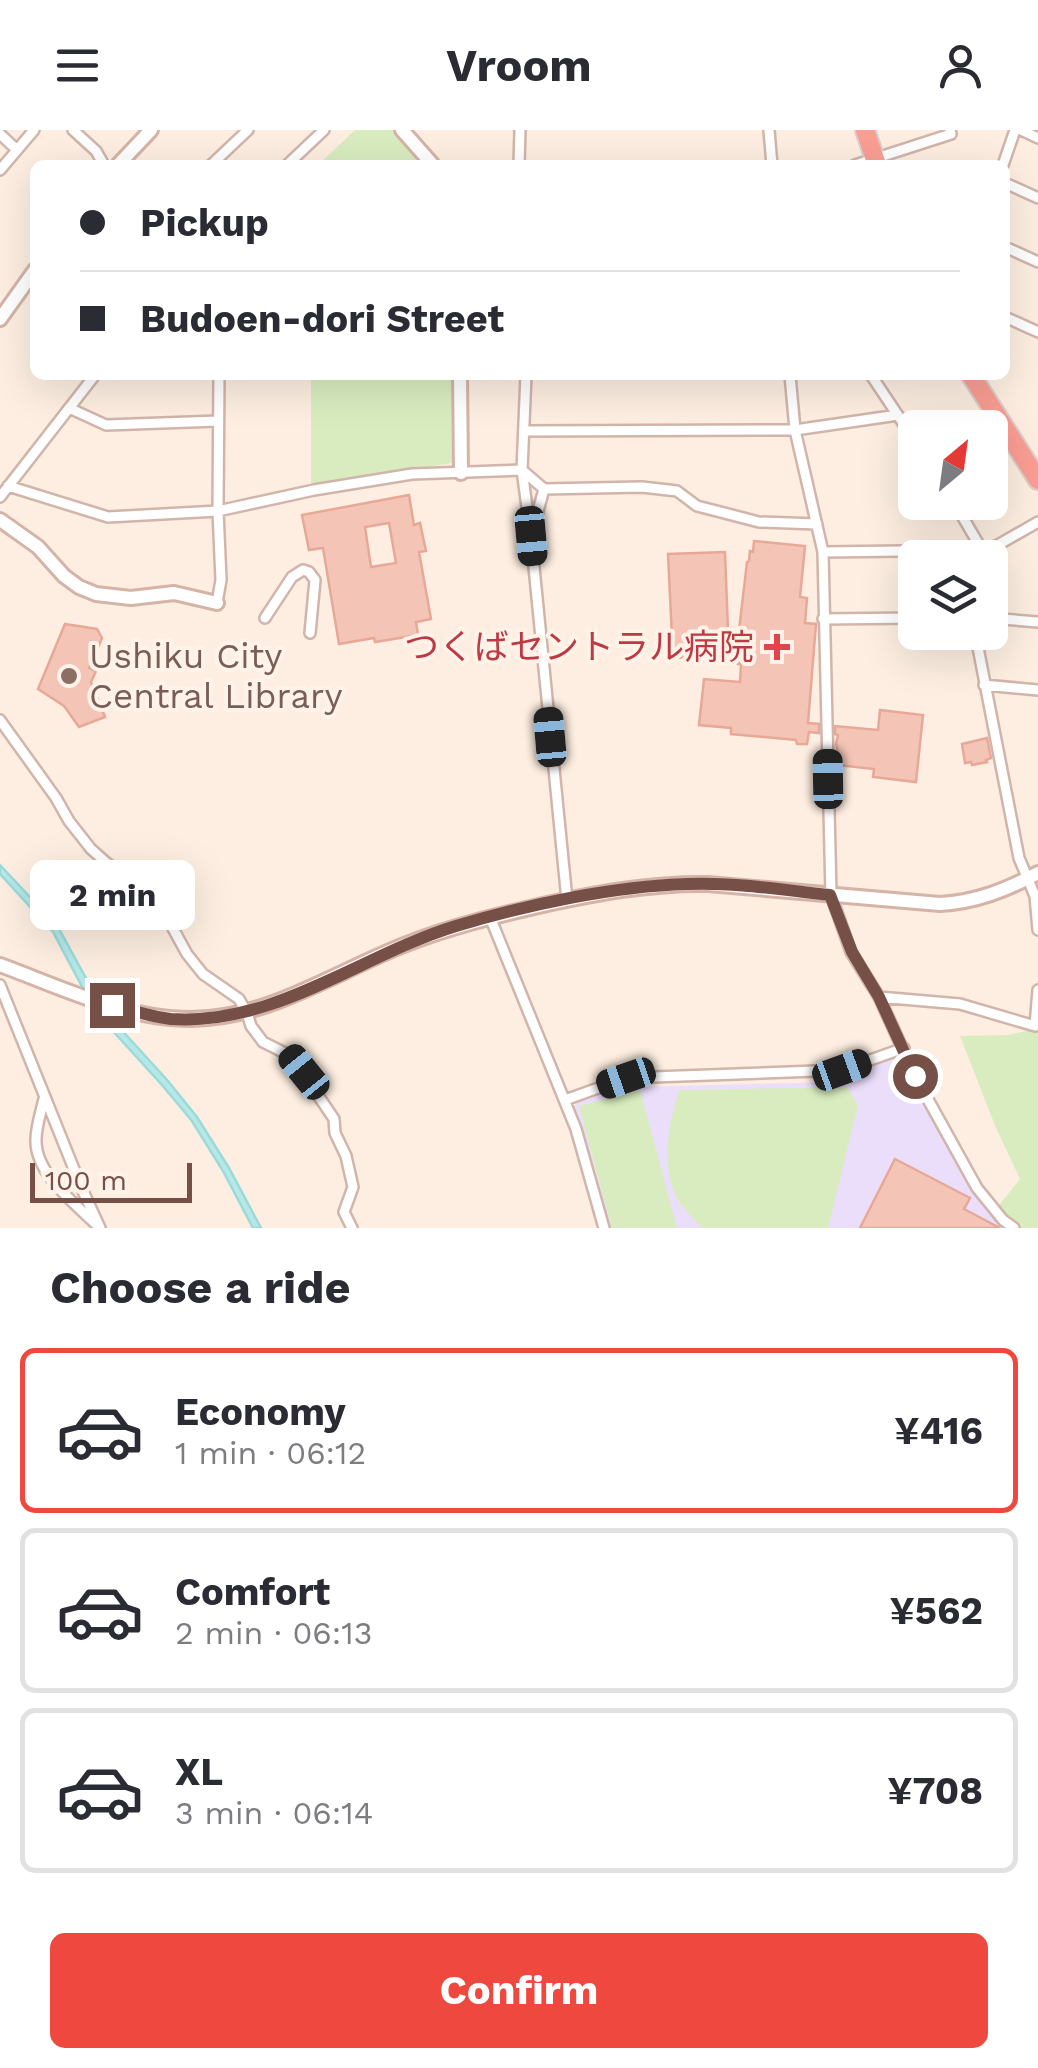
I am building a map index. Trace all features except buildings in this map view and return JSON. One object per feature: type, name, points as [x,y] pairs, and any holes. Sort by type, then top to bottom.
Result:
[{"type":"highway","points":[[865,130],[874,160]]},
{"type":"highway","points":[[975,380],[1038,480]]},
{"type":"street","points":[[0,170],[34,130]]},
{"type":"street","points":[[73,130],[101,160]]},
{"type":"street","points":[[123,160],[150,130]]},
{"type":"street","points":[[216,160],[248,130]]},
{"type":"street","points":[[292,160],[324,130]]},
{"type":"street","points":[[402,130],[429,160]]},
{"type":"street","points":[[519,160],[520,130]]},
{"type":"street","points":[[769,130],[772,160]]},
{"type":"street","points":[[880,160],[951,134],[950,130]]},
{"type":"street","points":[[1005,160],[1018,130],[1038,138]]},
{"type":"street","points":[[0,134],[17,150]]},
{"type":"street","points":[[1010,185],[1038,198]]},
{"type":"street","points":[[1010,249],[1038,262]]},
{"type":"street","points":[[0,319],[30,277]]},
{"type":"street","points":[[1010,319],[1038,332]]},
{"type":"street","points":[[0,497],[91,380]]},
{"type":"street","points":[[0,520],[38,547],[64,576],[96,594],[132,598],[174,594],[217,603],[221,580],[219,380]]},
{"type":"street","points":[[460,380],[461,473]]},
{"type":"street","points":[[526,380],[522,470],[567,900]]},
{"type":"street","points":[[790,380],[795,430],[824,552],[830,895],[852,952],[879,997],[915,1076],[977,1188],[1014,1228]]},
{"type":"street","points":[[524,431],[795,430],[898,414],[874,380]]},
{"type":"street","points":[[68,408],[106,424],[218,421]]},
{"type":"street","points":[[8,486],[108,517],[218,511],[412,474],[522,470],[544,489],[642,487],[676,491],[697,506],[759,522],[817,524]]},
{"type":"street","points":[[531,536],[544,489]]},
{"type":"street","points":[[1006,540],[1038,522]]},
{"type":"street","points":[[824,552],[898,551]]},
{"type":"street","points":[[265,618],[292,577],[303,570],[314,580],[310,633]]},
{"type":"street","points":[[823,619],[898,618]]},
{"type":"street","points":[[1008,620],[1038,622]]},
{"type":"street","points":[[978,650],[1020,858],[1033,876],[1038,930]]},
{"type":"street","points":[[984,686],[1038,690]]},
{"type":"street","points":[[0,720],[90,849],[142,883],[203,974],[239,999],[262,1042],[290,1056],[334,1118],[335,1133],[346,1156],[353,1187],[344,1212],[352,1228]]},
{"type":"street","points":[[0,966],[112,1005],[168,1018],[211,1018],[247,1013],[403,945],[490,917],[616,891],[686,884],[769,888],[917,904],[960,903],[996,893],[1033,876]]},
{"type":"street","points":[[490,917],[565,1100],[604,1228]]},
{"type":"street","points":[[1,990],[100,1228]]},
{"type":"street","points":[[879,997],[960,1004],[1034,1026],[1038,990]]},
{"type":"street","points":[[565,1100],[626,1078],[842,1070],[904,1048]]},
{"type":"street","points":[[45,1096],[37,1151],[53,1182],[100,1228]]},
{"type":"shaded area","points":[[902,1054],[974,1192],[1005,1228],[610,1228],[595,1168],[573,1108],[578,1101],[634,1087],[836,1082]]},
{"type":"green space","points":[[355,130],[392,130],[418,160],[323,160]]},
{"type":"green space","points":[[311,380],[451,380],[452,463],[311,486]]},
{"type":"green space","points":[[1038,1032],[1038,1228],[1011,1228],[996,1209],[1020,1179],[960,1036],[1009,1035]]},
{"type":"green space","points":[[847,1087],[858,1105],[828,1228],[702,1228],[681,1204],[671,1183],[667,1156],[679,1090]]},
{"type":"green space","points":[[640,1090],[677,1228],[612,1228],[579,1106]]},
{"type":"water","points":[[0,865],[58,927],[93,991],[118,1026],[197,1117],[261,1228],[253,1228],[192,1121],[112,1030],[86,994],[53,932],[0,874]]},
{"type":"place","name":"つくばセントラル病院","points":[[777,647]]},
{"type":"place","name":"Ushiku City Central Library","points":[[69,676]]},
{"type":"route","points":[[112,1005],[168,1018],[247,1013],[403,945],[490,917],[650,886],[769,888],[830,895],[852,952],[879,997],[915,1076]]}]
